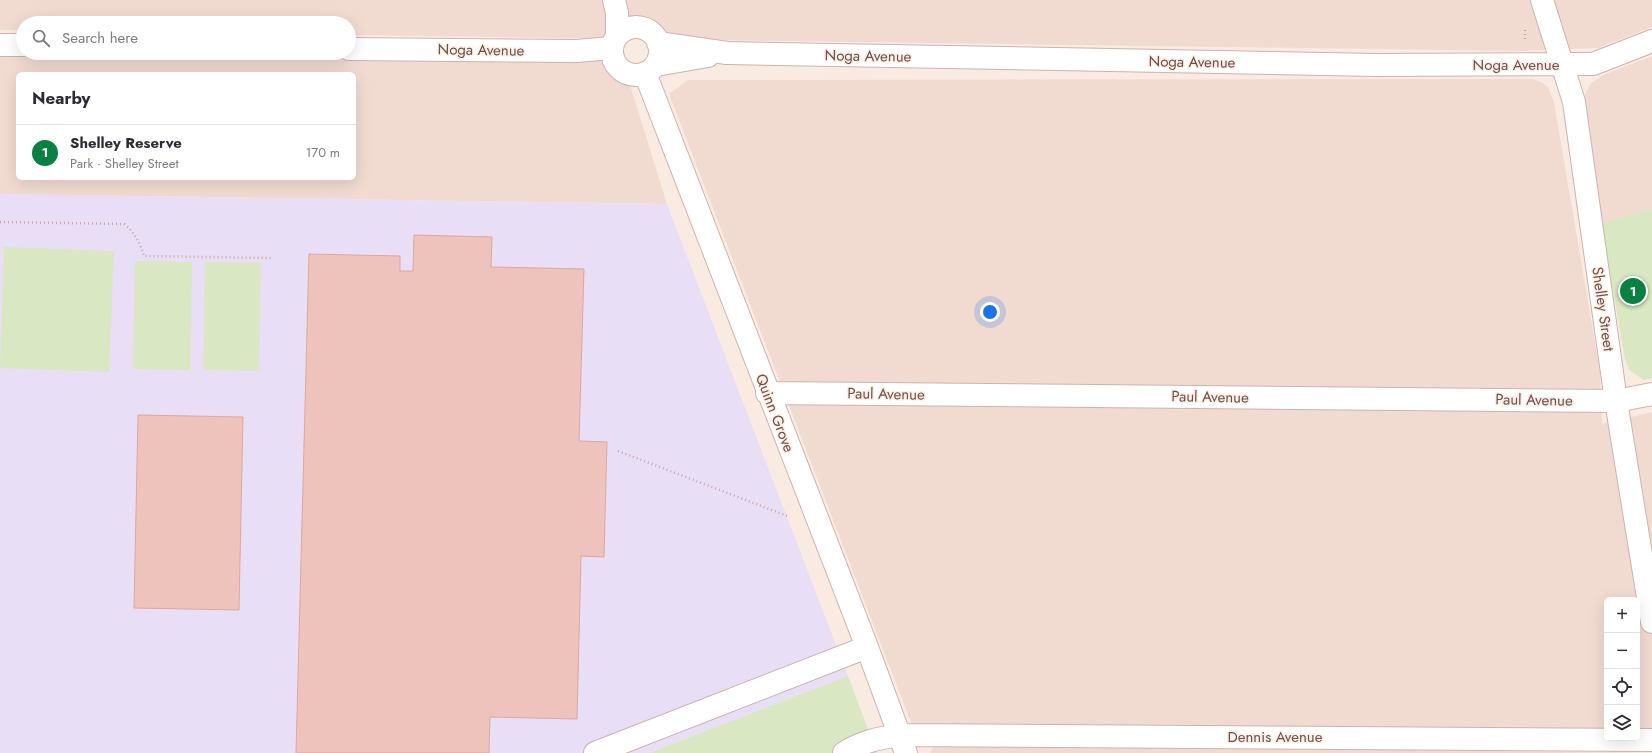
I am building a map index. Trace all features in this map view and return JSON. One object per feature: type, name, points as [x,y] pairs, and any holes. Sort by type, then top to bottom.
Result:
[{"type":"street","points":[[614,0],[617,13],[615,42],[612,57],[622,70],[637,75],[650,69],[659,58],[651,35],[623,0]]},
{"type":"street","name":"Shelley Street","points":[[1542,0],[1574,102],[1616,401],[1652,622]]},
{"type":"street","points":[[615,42],[630,28],[651,35]]},
{"type":"street","name":"Noga Avenue","points":[[651,35],[727,53],[1369,65],[1593,64],[1652,41]]},
{"type":"street","name":"Noga Avenue","points":[[356,49],[576,51],[615,42]]},
{"type":"street","points":[[0,45],[16,45]]},
{"type":"street","name":"Noga Avenue","points":[[650,69],[727,53]]},
{"type":"street","name":"Quinn Grove","points":[[650,69],[767,393],[867,647],[902,744]]},
{"type":"street","name":"Paul Avenue","points":[[767,393],[1616,401],[1652,394]]},
{"type":"street","points":[[595,753],[867,647]]},
{"type":"street","name":"Dennis Avenue","points":[[844,753],[861,744],[881,737],[902,744],[1290,745],[1652,740]]},
{"type":"path","points":[[1525,41],[1525,29],[1528,28]]},
{"type":"path","points":[[0,222],[124,224],[132,230],[140,243],[144,256],[271,258]]},
{"type":"path","points":[[618,451],[790,517]]},
{"type":"shaded area","points":[[0,0],[1652,0],[1652,27],[1598,48],[1517,51],[356,35],[356,16],[16,16],[16,30],[0,30]]},
{"type":"shaded area","points":[[0,53],[16,53],[16,60],[356,60],[356,57],[611,60],[620,82],[631,88],[667,204],[0,194]]},
{"type":"shaded area","points":[[1652,56],[1652,209],[1601,223],[1584,111],[1585,95],[1590,84],[1603,75]]},
{"type":"shaded area","points":[[1533,79],[1541,82],[1548,87],[1554,102],[1600,372],[1602,424],[1652,412],[1652,730],[1640,730],[1640,597],[1604,597],[1604,730],[912,725],[669,94],[688,80]]},
{"type":"shaded area","points":[[0,194],[667,204],[848,676],[649,753],[0,753]]},
{"type":"shaded area","points":[[940,743],[1636,753],[930,753],[934,746]]},
{"type":"green space","points":[[1652,209],[1652,378],[1644,380],[1629,370],[1625,359],[1601,223]]},
{"type":"green space","points":[[4,247],[114,251],[109,372],[0,368]]},
{"type":"green space","points":[[135,261],[192,262],[190,370],[133,369]]},
{"type":"green space","points":[[205,262],[261,263],[259,371],[203,370]]},
{"type":"green space","points":[[848,676],[877,753],[649,753]]},
{"type":"building","points":[[414,235],[492,237],[491,267],[584,269],[579,441],[607,442],[604,557],[581,556],[577,719],[490,717],[489,753],[296,753],[309,254],[400,256],[400,271],[413,271]]},
{"type":"building","points":[[138,415],[243,417],[239,610],[134,608]]},
{"type":"place","name":"Shelley Reserve","points":[[1633,291]]}]
